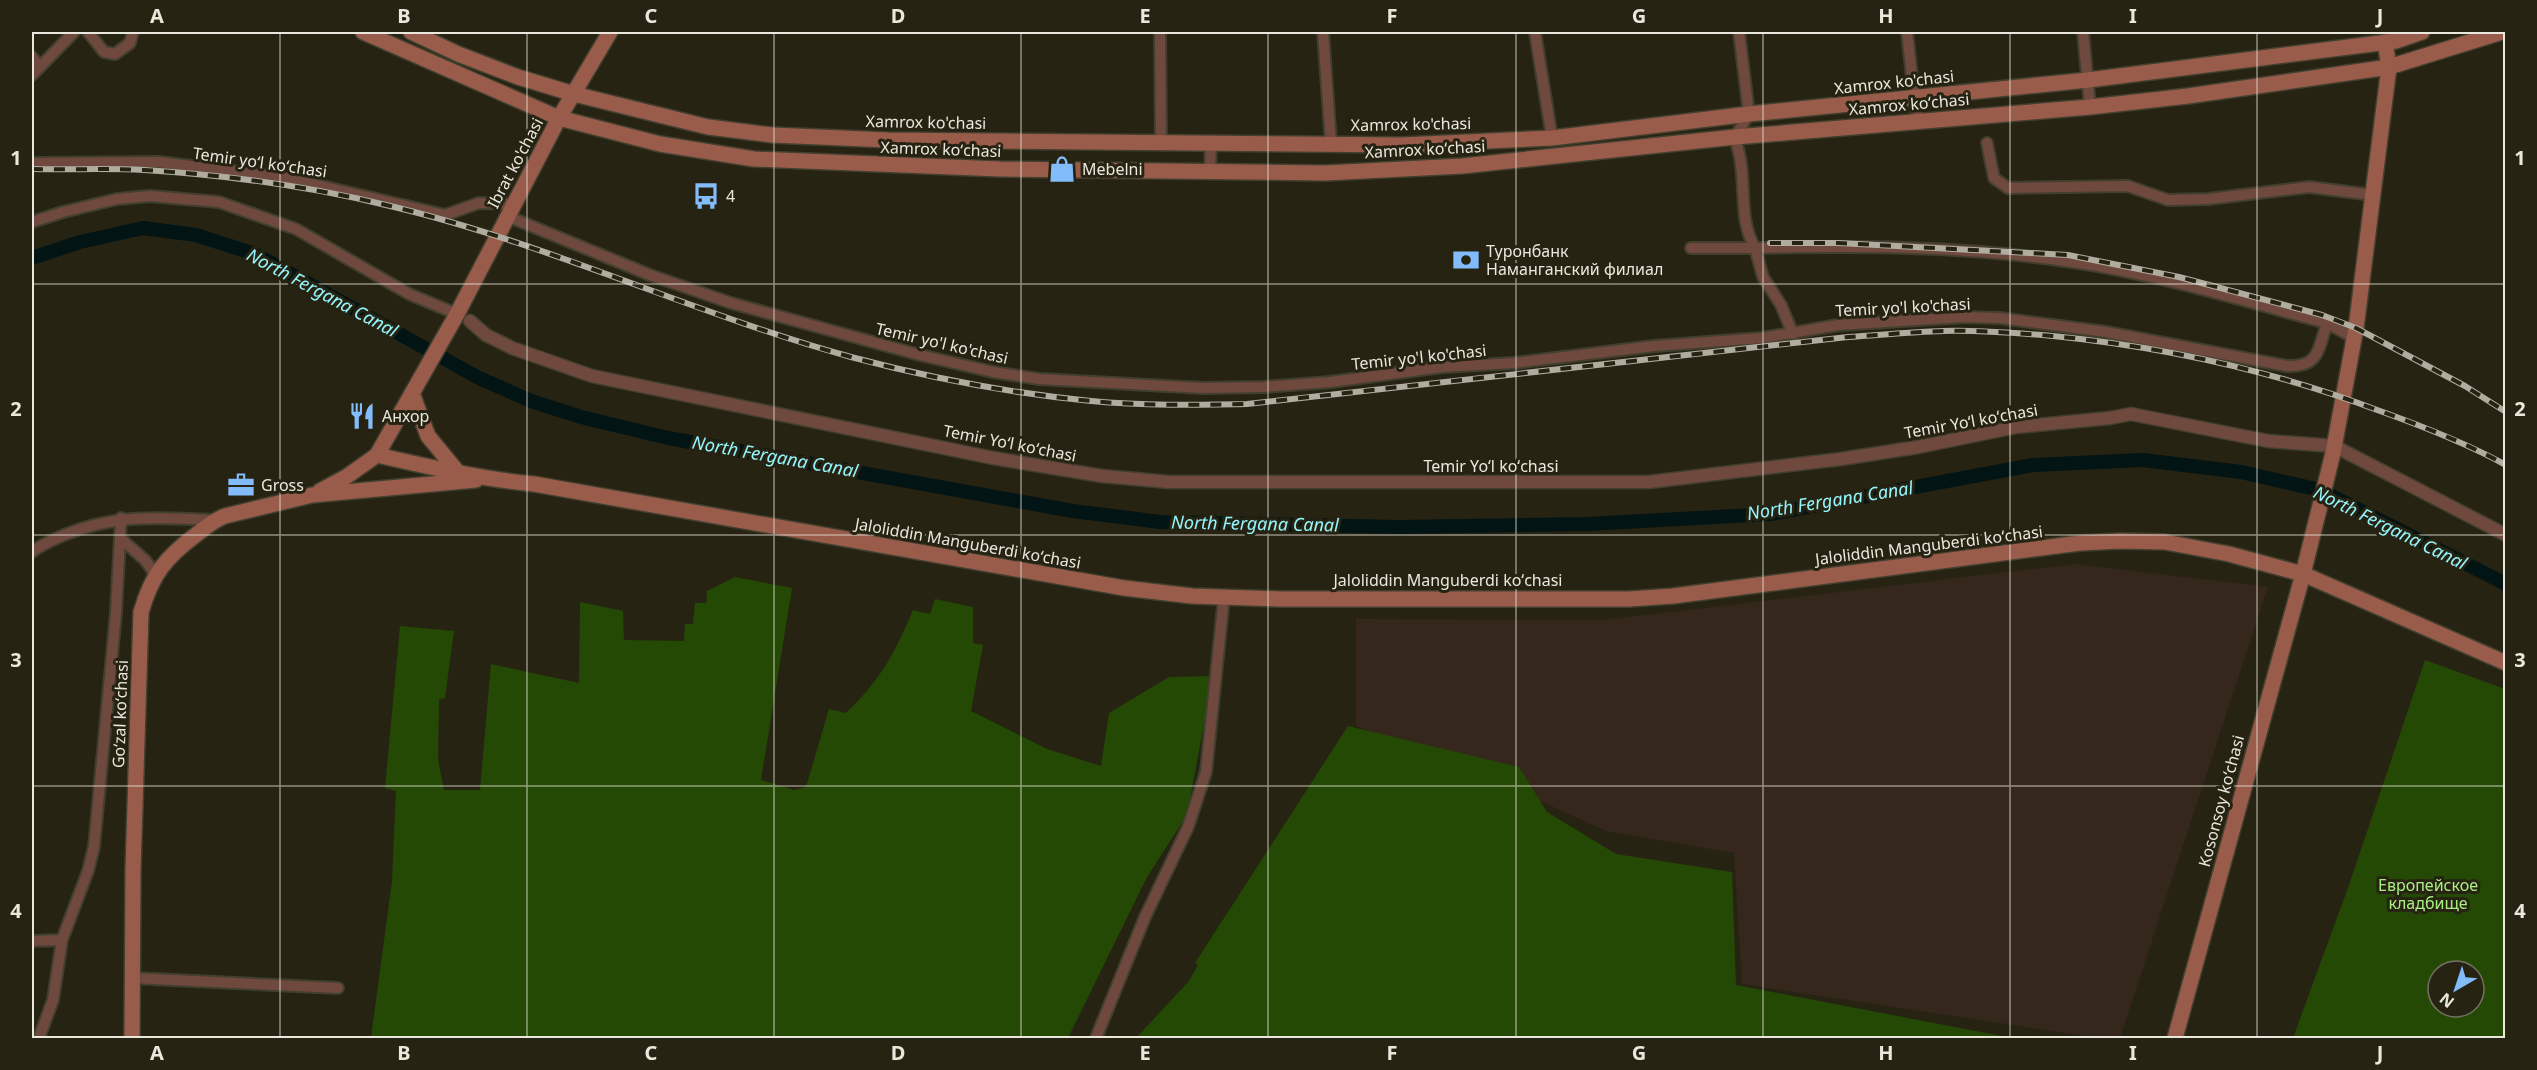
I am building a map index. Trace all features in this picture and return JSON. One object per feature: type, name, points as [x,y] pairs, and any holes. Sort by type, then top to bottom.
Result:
[{"type":"main road","name":"Xamrox koʻchasi","points":[[363,32],[559,118],[660,144],[754,159],[1000,169],[1325,172],[1462,166],[1735,137],[2195,96],[2389,67],[2502,32]]},
{"type":"main road","name":"Xamrox ko'chasi","points":[[411,32],[458,54],[518,77],[574,94],[708,127],[772,135],[888,140],[1402,145],[1552,138],[1749,114],[2088,80],[2385,42],[2422,32]]},
{"type":"main road","name":"Ibrat ko'chasi","points":[[377,454],[416,386],[464,318],[510,210],[559,118],[610,32]]},
{"type":"main road","name":"Kosonsoy koʻchasi","points":[[2175,1038],[2303,574],[2333,450],[2353,337],[2373,195],[2389,67],[2385,42]]},
{"type":"main road","points":[[416,386],[428,436],[456,470]]},
{"type":"main road","points":[[312,495],[346,477],[377,454]]},
{"type":"main road","name":"Jaloliddin Manguberdi koʻchasi","points":[[377,454],[456,470],[483,479],[534,484],[1124,588],[1224,597],[1629,599],[1673,596],[2080,543],[2165,542],[2229,554],[2303,574],[2505,663]]},
{"type":"main road","points":[[312,495],[483,479]]},
{"type":"main road","name":"Goʻzal koʻchasi","points":[[132,1038],[133,870],[141,612],[147,591],[156,575],[175,551],[216,520],[312,495]]},
{"type":"street","points":[[32,75],[74,32]]},
{"type":"street","points":[[88,32],[104,52],[115,54],[130,43],[133,32]]},
{"type":"street","points":[[1160,32],[1161,142]]},
{"type":"street","points":[[1323,32],[1331,143]]},
{"type":"street","points":[[1535,32],[1552,138]]},
{"type":"street","points":[[1739,32],[1749,114],[1735,137],[1741,165],[1746,224],[1762,277],[1787,317],[1793,334]]},
{"type":"street","points":[[1907,32],[1917,122]]},
{"type":"street","points":[[2083,32],[2090,107]]},
{"type":"street","points":[[32,57],[39,66]]},
{"type":"street","points":[[1210,170],[1211,142]]},
{"type":"street","points":[[1987,143],[1994,178],[2008,188],[2128,186],[2168,200],[2208,199],[2309,187],[2373,195]]},
{"type":"street","name":"Temir yoʻl koʻchasi","points":[[32,163],[158,162],[283,177],[444,215],[479,203],[510,210]]},
{"type":"street","points":[[32,222],[117,199],[150,196],[219,202],[296,229],[409,294],[464,318]]},
{"type":"street","name":"Temir yo'l ko'chasi","points":[[510,210],[650,275],[731,303],[920,355],[993,372],[1039,379],[1192,387],[1263,387],[1330,382],[1442,367],[1514,363],[1654,346],[1793,334],[1838,325],[1964,317],[2000,318],[2106,332],[2302,367],[2309,364],[2315,357],[2327,323]]},
{"type":"street","points":[[1691,248],[1862,246],[1974,251],[2066,261],[2140,274],[2327,323],[2353,337]]},
{"type":"street","name":"Temir Yoʻl koʻchasi","points":[[464,318],[486,335],[512,348],[592,376],[993,458],[1090,474],[1169,482],[1649,482],[1819,462],[1918,447],[2016,427],[2131,414],[2268,441],[2333,450],[2505,536]]},
{"type":"street","points":[[32,552],[40,545],[81,528],[121,518],[216,520]]},
{"type":"street","points":[[39,1038],[53,1000],[62,940],[88,871],[94,847],[121,518]]},
{"type":"street","points":[[120,538],[137,552],[156,575]]},
{"type":"street","points":[[1096,1038],[1145,917],[1188,827],[1206,772],[1224,597]]},
{"type":"street","points":[[32,940],[62,940]]},
{"type":"street","points":[[132,978],[338,988]]},
{"type":"shaded area","points":[[2075,564],[2268,587],[2120,1038],[2098,1038],[1742,984],[1734,853],[1606,831],[1489,778],[1356,726],[1356,619],[1604,620]]},
{"type":"green space","points":[[735,577],[792,588],[761,780],[794,790],[806,787],[829,709],[846,713],[858,701],[886,666],[913,610],[930,614],[935,599],[973,607],[973,643],[983,645],[971,711],[1047,749],[1101,766],[1109,713],[1169,677],[1213,676],[1187,815],[1147,877],[1068,1038],[371,1038],[392,881],[396,791],[385,788],[400,626],[454,631],[445,698],[439,699],[438,760],[444,790],[480,790],[491,664],[579,683],[580,602],[623,611],[624,640],[684,641],[685,624],[693,624],[695,603],[706,603],[707,591]]},
{"type":"green space","name":"Европейское кладбище","points":[[2425,660],[2505,689],[2505,1038],[2293,1038],[2349,885]]},
{"type":"green space","points":[[1348,726],[1519,767],[1547,812],[1616,854],[1732,872],[1736,985],[2012,1038],[1136,1038],[1189,981],[1198,965],[1195,963]]},
{"type":"waterway","name":"North Fergana Canal","points":[[32,258],[80,242],[143,228],[196,235],[255,254],[479,378],[531,401],[581,417],[668,438],[1073,511],[1161,522],[1400,527],[1588,524],[1771,514],[2033,465],[2143,460],[2241,472],[2320,490],[2506,584]]},
{"type":"railway","points":[[32,169],[130,169],[175,172],[266,182],[356,198],[445,220],[504,238],[792,340],[851,357],[970,384],[1060,398],[1110,403],[1247,404],[1848,337],[1931,331],[1985,331],[2053,336],[2136,347],[2178,354],[2259,373],[2340,397],[2412,423],[2460,442],[2506,465]]},
{"type":"railway","points":[[1770,243],[1839,243],[2068,255],[2179,277],[2322,315],[2356,328],[2465,386],[2506,412]]},
{"type":"place","name":"Mebelni","points":[[1062,169]]},
{"type":"place","name":"4","points":[[706,196]]},
{"type":"place","name":"Туронбанк Наманганский филиал","points":[[1466,260]]},
{"type":"place","name":"Анхор","points":[[362,416]]},
{"type":"place","name":"Gross","points":[[241,485]]}]
